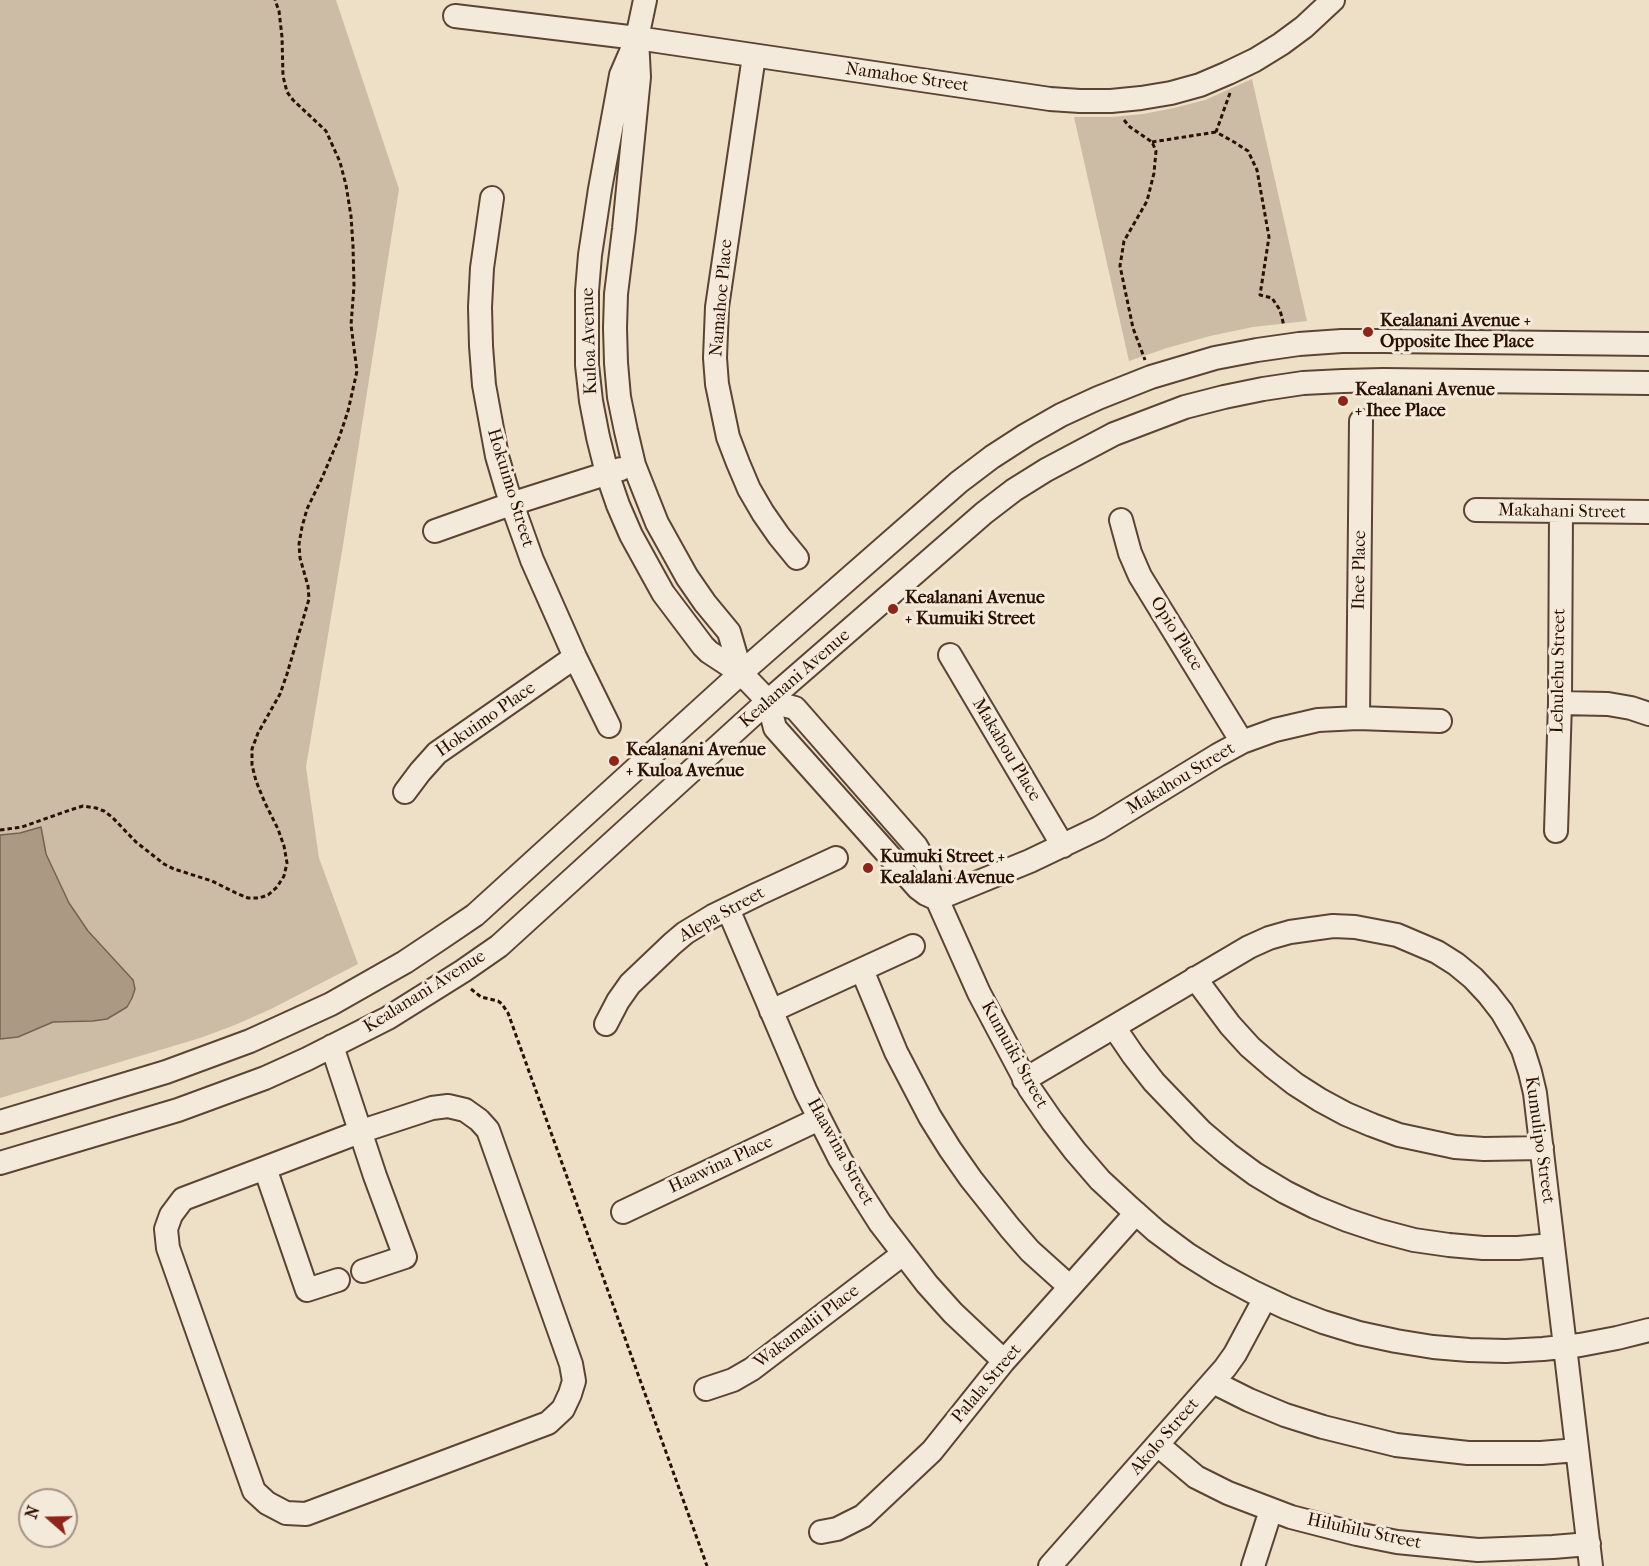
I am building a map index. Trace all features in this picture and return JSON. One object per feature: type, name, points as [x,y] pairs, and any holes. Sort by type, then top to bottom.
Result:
[{"type":"street","name":"Kuloa Avenue","points":[[645,0],[637,38],[621,75],[595,224],[587,291],[587,356],[590,392],[598,438],[607,473],[631,535],[663,593],[703,646],[741,673],[768,701]]},
{"type":"street","name":"Namahoe Street","points":[[455,16],[637,38],[1050,99],[1111,101],[1171,93],[1228,74],[1281,44],[1304,27],[1333,0]]},
{"type":"street","name":"Kuloa Avenue","points":[[637,38],[639,77],[616,294],[616,363],[619,397],[634,465],[657,523],[687,578],[729,632],[741,673]]},
{"type":"street","name":"Namahoe Place","points":[[754,56],[717,307],[716,375],[728,437],[749,489],[779,536],[797,558]]},
{"type":"street","name":"Hokuimo Street","points":[[492,198],[482,268],[480,307],[484,385],[489,421],[511,504],[532,561],[609,726]]},
{"type":"street","name":"Kealanani Avenue","points":[[0,1122],[166,1072],[250,1041],[331,1004],[405,962],[475,915],[741,673],[959,482],[1026,435],[1061,415],[1151,377],[1215,358],[1289,345],[1362,341],[1649,344]]},
{"type":"street","name":"Kealanani Avenue","points":[[0,1163],[222,1095],[297,1064],[388,1018],[461,973],[499,946],[768,701],[954,538],[1014,490],[1114,434],[1185,407],[1224,397],[1263,389],[1313,383],[1383,380],[1649,383]]},
{"type":"street","name":"Ihee Place","points":[[1358,718],[1361,421]]},
{"type":"street","points":[[435,531],[634,465]]},
{"type":"street","name":"Makahani Street","points":[[1476,510],[1649,512]]},
{"type":"street","name":"Lehulehu Street","points":[[1556,831],[1560,703],[1561,512]]},
{"type":"street","name":"Opio Place","points":[[1121,520],[1130,554],[1140,576],[1242,742]]},
{"type":"street","name":"Makahou Place","points":[[950,655],[1063,846]]},
{"type":"street","name":"Hokuimo Place","points":[[405,792],[436,753],[575,657]]},
{"type":"street","name":"Kumuiki Street","points":[[768,701],[795,708],[916,846],[927,865],[938,899],[979,993],[1024,1080],[1052,1121],[1100,1180],[1156,1231],[1187,1254],[1219,1274],[1287,1308],[1359,1333],[1405,1342],[1469,1350],[1506,1351],[1565,1347],[1649,1330]]},
{"type":"street","points":[[1560,703],[1608,704],[1649,714]]},
{"type":"street","name":"Makahou Street","points":[[938,899],[1030,861],[1099,828],[1218,755],[1242,742],[1275,730],[1318,720],[1358,718],[1440,721]]},
{"type":"street","name":"Alepa Street","points":[[606,1024],[630,984],[672,944],[699,924],[836,858]]},
{"type":"street","name":"Haawina Street","points":[[728,909],[819,1119],[859,1190],[903,1254],[952,1313],[1004,1361]]},
{"type":"street","name":"Kumulipo Street","points":[[1024,1080],[1249,947],[1290,932],[1333,926],[1355,927],[1397,935],[1437,952],[1473,978],[1488,994],[1514,1030],[1530,1071],[1535,1093],[1590,1555]]},
{"type":"street","points":[[771,1011],[913,946]]},
{"type":"street","points":[[862,970],[896,1052],[950,1149],[1010,1228],[1030,1251],[1070,1287]]},
{"type":"street","points":[[1195,978],[1230,1025],[1250,1047],[1296,1084],[1346,1114],[1399,1135],[1455,1147],[1542,1148]]},
{"type":"street","points":[[1114,1027],[1154,1082],[1202,1132],[1256,1174],[1315,1207],[1380,1232],[1414,1240],[1483,1248],[1553,1245]]},
{"type":"street","points":[[332,1046],[375,1176],[405,1257],[363,1271]]},
{"type":"street","points":[[448,1106],[465,1110],[479,1120],[488,1130],[571,1364],[574,1381],[563,1409],[548,1423],[306,1514],[286,1513],[267,1503],[254,1491],[168,1248],[166,1229],[171,1215],[183,1199],[265,1168],[362,1131],[432,1108],[448,1106]]},
{"type":"street","name":"Haawina Place","points":[[623,1212],[819,1119]]},
{"type":"street","points":[[265,1168],[307,1290],[338,1280]]},
{"type":"street","name":"Palala Street","points":[[821,1532],[853,1522],[872,1509],[932,1451],[1004,1361],[1136,1213]]},
{"type":"street","name":"Wakamalii Place","points":[[706,1389],[733,1380],[752,1369],[903,1254]]},
{"type":"street","name":"Akolo Street","points":[[1050,1566],[1213,1382],[1235,1354],[1265,1298]]},
{"type":"street","points":[[1213,1382],[1267,1407],[1323,1428],[1396,1445],[1468,1453],[1577,1450]]},
{"type":"street","name":"Hiluhilu Street","points":[[1158,1445],[1184,1468],[1211,1486],[1271,1510],[1428,1556],[1478,1550],[1553,1547],[1590,1555]]},
{"type":"street","points":[[1253,1566],[1271,1510]]},
{"type":"path","points":[[0,830],[22,827],[84,806],[104,811],[136,842],[164,864],[212,881],[248,898],[268,895],[284,876],[287,863],[284,846],[279,829],[256,781],[252,765],[252,749],[258,733],[280,694],[309,600],[308,586],[300,558],[299,544],[302,527],[307,509],[339,438],[357,370],[351,325],[354,286],[353,246],[346,185],[340,162],[326,130],[292,100],[287,92],[283,76],[279,11],[275,0]]},
{"type":"path","points":[[1216,132],[1234,83],[1228,74]]},
{"type":"path","points":[[1111,101],[1130,127],[1152,142],[1156,151],[1154,173],[1147,201],[1124,241],[1120,266],[1133,328],[1151,377]]},
{"type":"path","points":[[1152,142],[1216,132],[1248,151],[1257,170],[1269,237],[1260,295],[1272,298],[1280,310],[1289,345]]},
{"type":"path","points":[[461,973],[476,994],[498,1001],[508,1013],[707,1566]]},
{"type":"shaded area","points":[[0,0],[336,0],[399,189],[306,767],[319,858],[358,964],[235,1025],[200,1038],[0,1098]]},
{"type":"shaded area","points":[[1252,79],[1307,321],[1253,327],[1210,336],[1129,361],[1074,117],[1112,117],[1174,108],[1205,100]]},
{"type":"shaded area","points":[[41,827],[46,854],[69,903],[88,931],[133,980],[135,989],[127,1007],[107,1019],[53,1022],[18,1037],[0,1039],[0,835],[20,833]]},
{"type":"place","name":"Kealanani Avenue + Opposite Ihee Place","points":[[1368,332]]},
{"type":"place","name":"Kealanani Avenue + Ihee Place","points":[[1343,401]]},
{"type":"place","name":"Kealanani Avenue + Kumuiki Street","points":[[893,609]]},
{"type":"place","name":"Kealanani Avenue + Kuloa Avenue","points":[[614,761]]},
{"type":"place","name":"Kumuki Street + Kealalani Avenue","points":[[868,868]]}]
